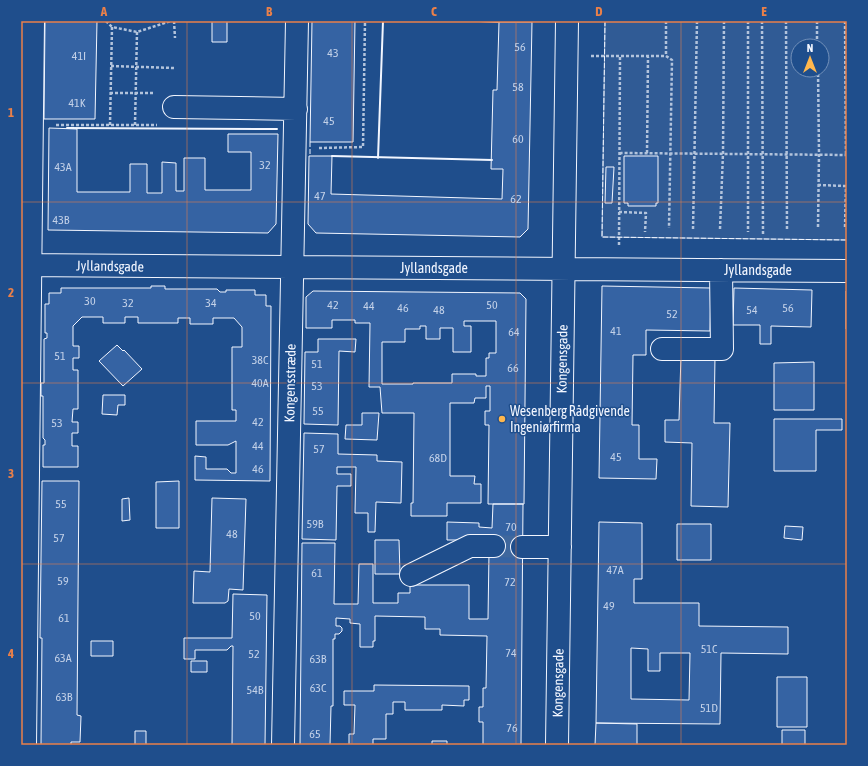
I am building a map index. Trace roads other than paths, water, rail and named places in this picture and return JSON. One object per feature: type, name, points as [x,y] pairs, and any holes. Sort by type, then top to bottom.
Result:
[{"type":"street","points":[[25,745],[25,265],[33,21]]},
{"type":"street","name":"Kongensstræde","points":[[283,745],[298,21]]},
{"type":"street","name":"Kongensgade","points":[[557,745],[567,21]]},
{"type":"street","points":[[166,100],[296,109]]},
{"type":"street","name":"Jyllandsgade","points":[[25,265],[847,271]]},
{"type":"street","points":[[662,349],[722,348],[721,270]]},
{"type":"street","points":[[411,575],[470,546],[494,546]]},
{"type":"street","points":[[522,547],[560,547]]},
{"type":"tunnel","points":[[494,546],[522,547]]},
{"type":"place","name":"Wesenberg Rådgivende Ingeniørfirma","points":[[502,419]]}]
